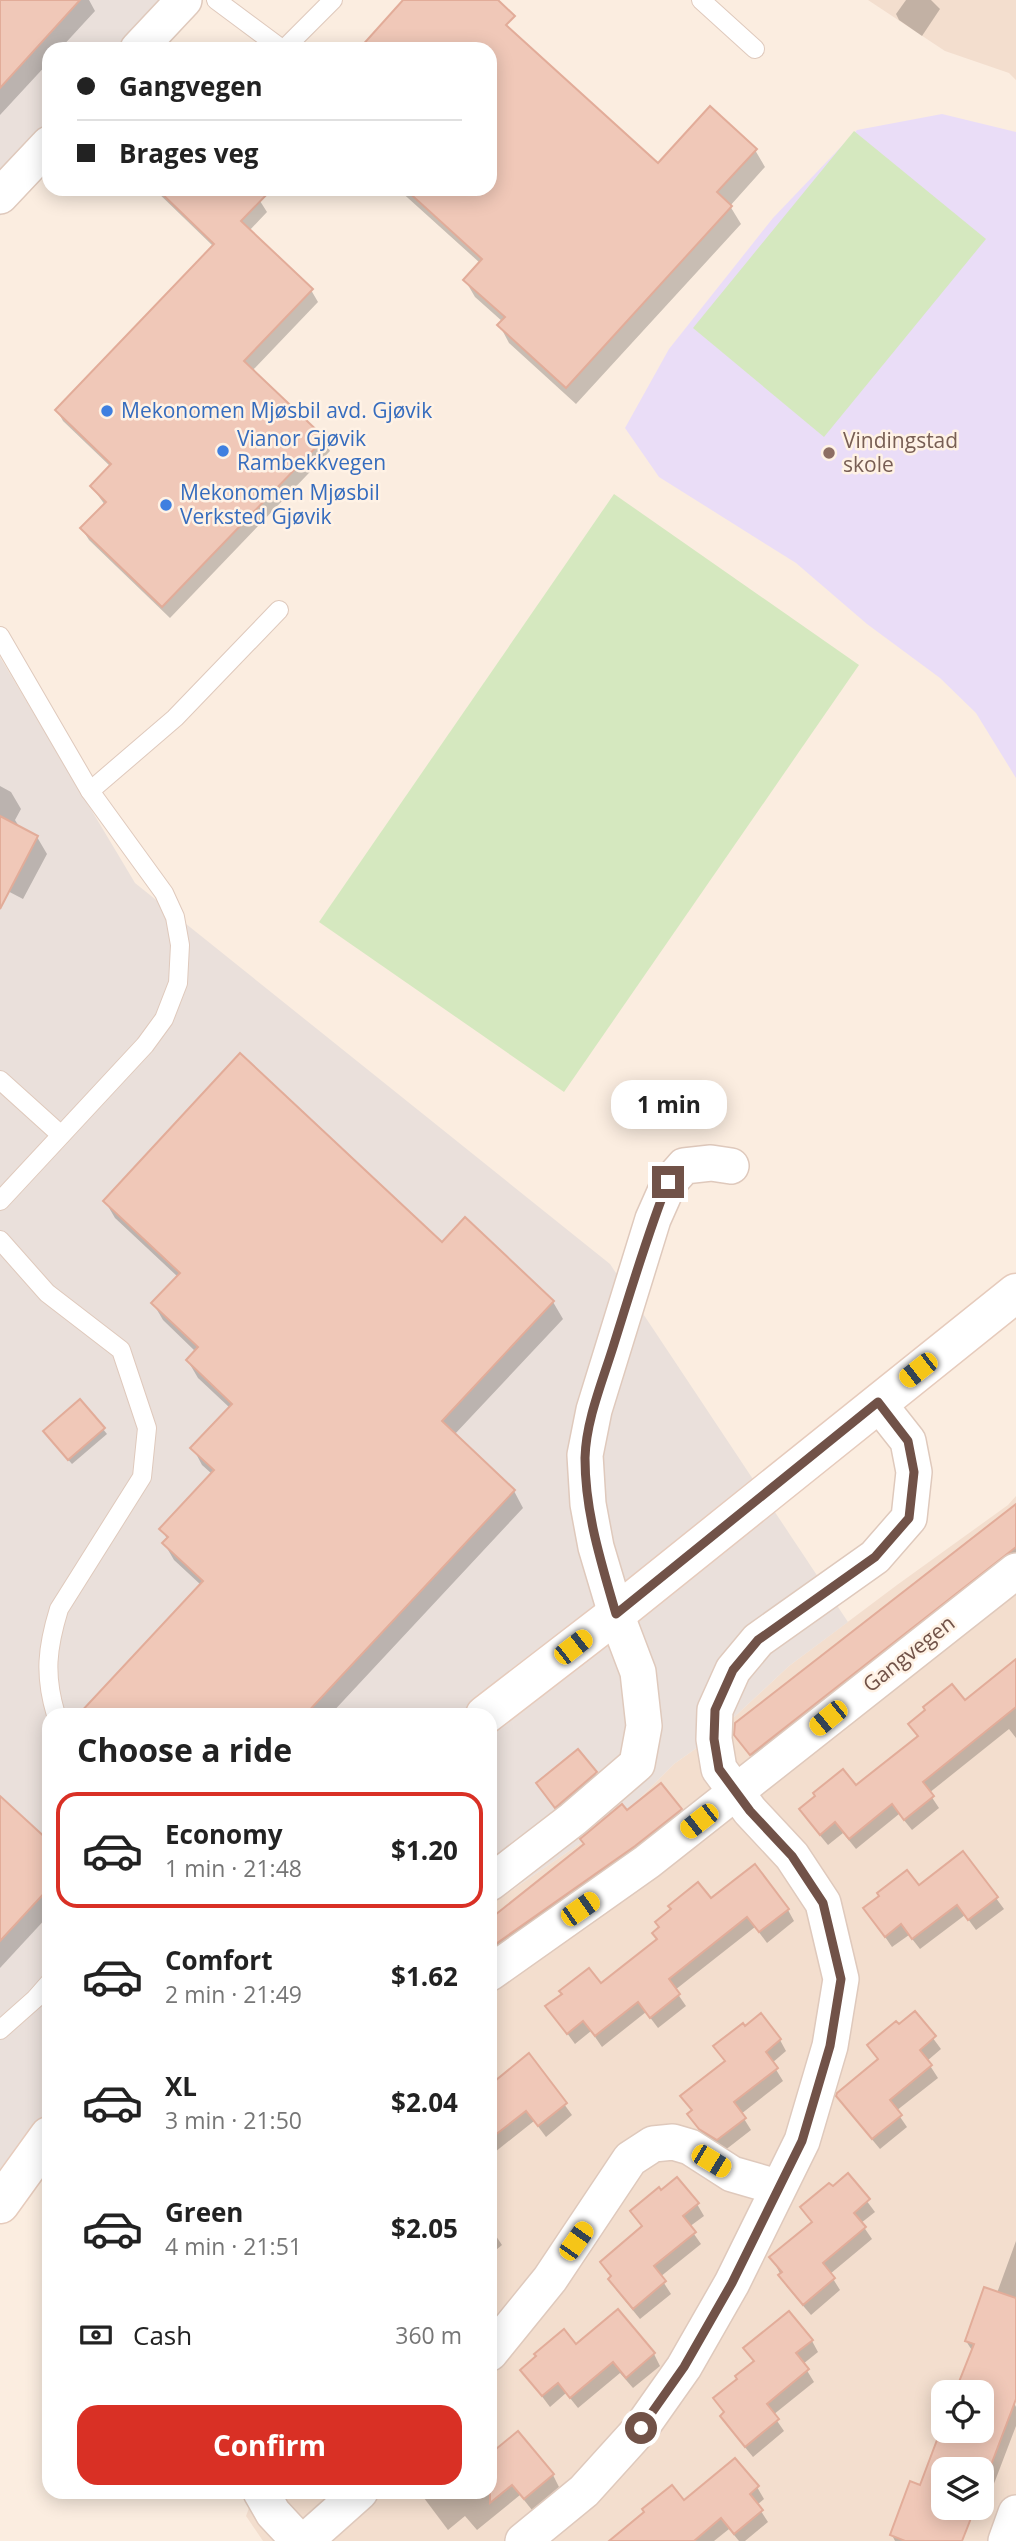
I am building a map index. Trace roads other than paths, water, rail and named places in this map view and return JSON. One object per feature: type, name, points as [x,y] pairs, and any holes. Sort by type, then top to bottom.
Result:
[{"type":"street","points":[[145,42],[184,0]]},
{"type":"street","points":[[0,196],[42,151]]},
{"type":"street","points":[[497,1879],[637,1764],[644,1726],[638,1672],[616,1614],[596,1547],[588,1504],[585,1455],[594,1410],[653,1219],[668,1182],[684,1166],[711,1163],[731,1167]]},
{"type":"street","points":[[494,1708],[616,1614],[1016,1293]]},
{"type":"street","points":[[523,2541],[584,2491],[649,2418],[684,2367],[732,2283],[802,2141],[830,2046],[841,1979],[823,1903],[792,1856],[750,1811],[719,1769],[714,1739],[715,1710],[733,1670],[758,1640],[875,1557],[909,1518],[914,1472],[908,1441],[878,1402]]},
{"type":"street","name":"Gangvegen","points":[[497,1968],[647,1862],[1016,1571]]},
{"type":"street","points":[[497,2344],[550,2279],[630,2159],[653,2144],[673,2142],[690,2147],[733,2174],[777,2187]]},
{"type":"street","points":[[0,2204],[42,2146]]},
{"type":"street","points":[[265,2499],[273,2513],[299,2541]]},
{"type":"street","points":[[305,2541],[352,2499]]},
{"type":"street","points":[[1006,2541],[1016,2513]]},
{"type":"lane","points":[[216,0],[273,42]]},
{"type":"lane","points":[[290,42],[333,0]]},
{"type":"lane","points":[[701,0],[755,49]]},
{"type":"lane","points":[[90,790],[175,718],[279,610]]},
{"type":"lane","points":[[0,636],[90,790],[164,893],[175,917],[180,945],[178,983],[164,1019],[145,1045],[0,1201]]},
{"type":"lane","points":[[0,1080],[61,1135]]},
{"type":"lane","points":[[0,1240],[47,1293],[121,1350],[147,1428],[142,1477],[59,1609],[47,1651],[47,1668],[55,1708]]},
{"type":"lane","points":[[0,2030],[42,1992]]},
{"type":"place","name":"Mekonomen Mjøsbil avd. Gjøvik","points":[[107,411]]},
{"type":"place","name":"Vianor Gjøvik Rambekkvegen","points":[[223,451]]},
{"type":"place","name":"Vindingstad skole","points":[[829,453]]},
{"type":"place","name":"Mekonomen Mjøsbil Verksted Gjøvik","points":[[166,505]]}]
